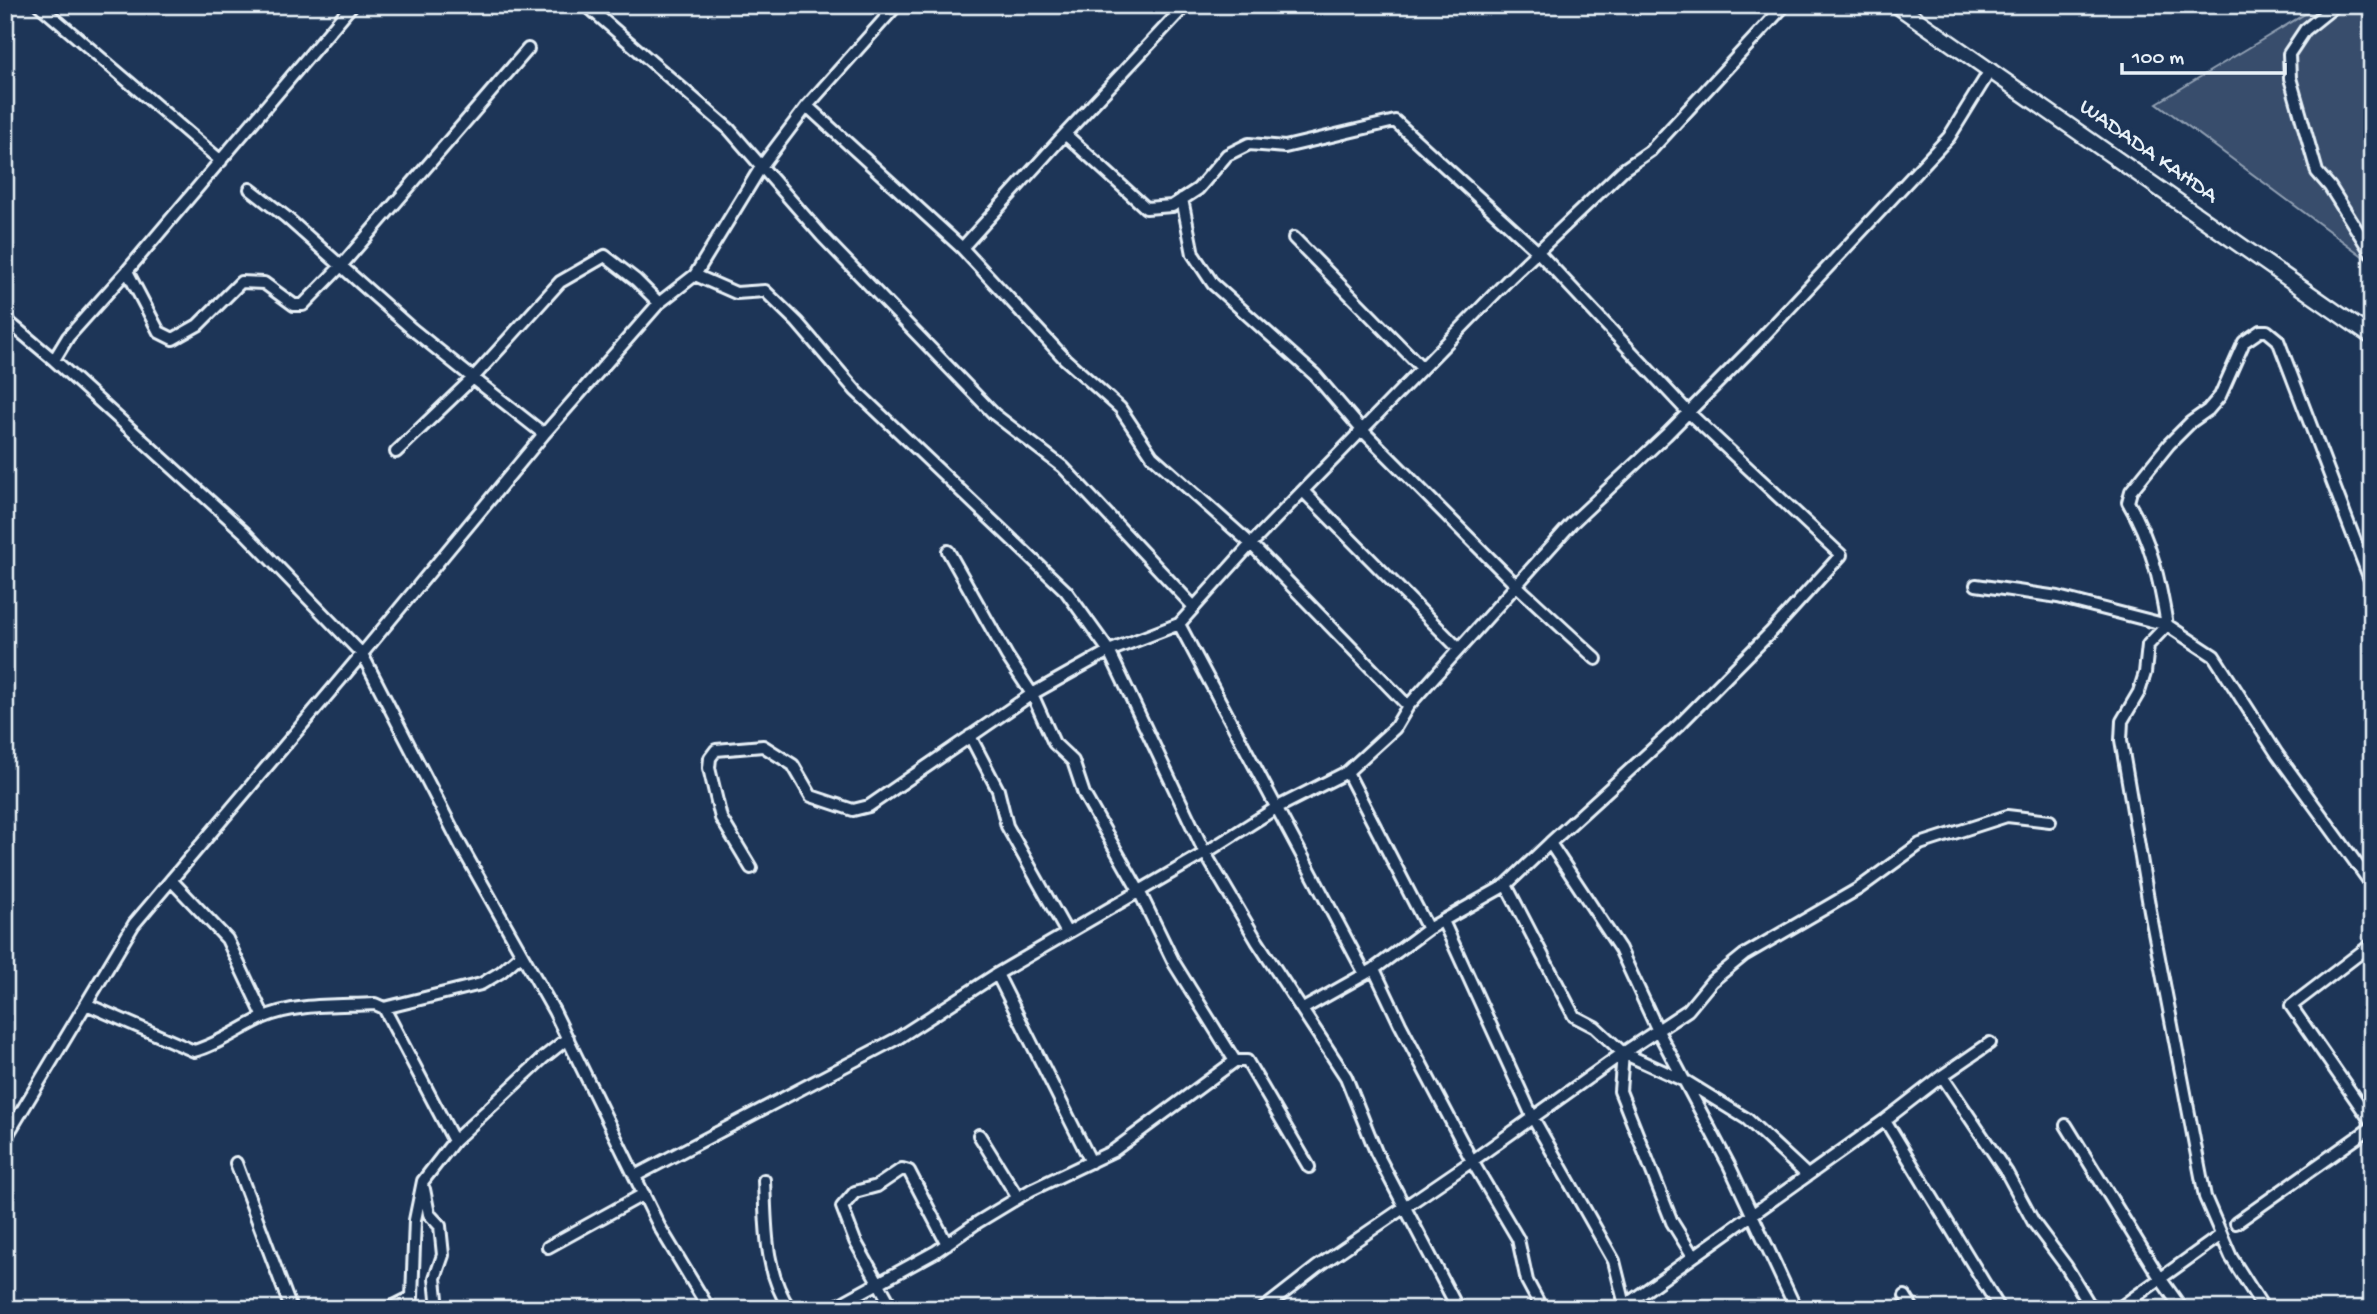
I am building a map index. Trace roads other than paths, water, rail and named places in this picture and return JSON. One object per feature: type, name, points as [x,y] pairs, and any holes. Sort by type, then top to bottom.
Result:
[{"type":"main road","name":"WADADA KAHDA","points":[[1896,5],[2372,337]]},
{"type":"street","points":[[39,5],[221,161]]},
{"type":"street","points":[[54,360],[68,337],[352,5]]},
{"type":"street","points":[[586,5],[729,129],[822,236],[994,414],[1063,467],[1194,607]]},
{"type":"street","points":[[5,1139],[134,924],[544,434],[659,303],[695,275],[761,167],[807,106],[897,5]]},
{"type":"street","points":[[751,868],[721,818],[709,768],[710,758],[716,750],[763,746],[793,765],[811,796],[853,810],[869,806],[1032,694],[1109,651],[1179,624],[1251,544],[1422,368],[1625,169],[1650,151],[1786,5]]},
{"type":"street","points":[[2336,5],[2305,30],[2289,54],[2290,78],[2317,172],[2330,187],[2372,254]]},
{"type":"street","points":[[962,248],[1182,7]]},
{"type":"street","points":[[127,271],[159,332],[173,339],[198,325],[240,282],[264,283],[294,305],[303,305],[341,266],[528,49]]},
{"type":"street","points":[[635,1176],[898,1038],[997,974],[1205,853],[1276,808],[1347,772],[1395,728],[1408,706],[1572,523],[1757,343],[1949,137],[1991,69]]},
{"type":"street","points":[[807,106],[962,248],[1065,359],[1120,408],[1152,456],[1251,544],[1408,706]]},
{"type":"street","points":[[1065,134],[1146,208],[1172,206],[1182,200],[1198,189],[1227,155],[1249,144],[1285,147],[1395,121],[1538,252],[1688,412],[1841,555],[1771,632],[1679,725],[1506,885],[1428,929],[1369,971],[1303,1009]]},
{"type":"street","points":[[250,189],[286,216],[473,378],[544,434]]},
{"type":"street","points":[[1182,200],[1193,254],[1213,284],[1315,375],[1362,430],[1517,585],[1596,659]]},
{"type":"street","points":[[1294,239],[1422,368]]},
{"type":"street","points":[[396,452],[473,378],[560,282],[604,256],[636,280],[659,303]]},
{"type":"street","points":[[695,275],[736,293],[765,291],[797,322],[856,391],[1066,591],[1109,651],[1205,853],[1257,941],[1346,1077],[1376,1152],[1458,1309]]},
{"type":"street","points":[[5,319],[245,533],[362,654],[461,846],[568,1038],[659,1226],[709,1309]]},
{"type":"street","points":[[2167,625],[2159,579],[2142,525],[2128,502],[2131,491],[2169,444],[2220,396],[2244,342],[2260,331],[2267,331],[2278,340],[2372,585]]},
{"type":"street","points":[[1303,491],[1459,649]]},
{"type":"street","points":[[948,551],[1007,656],[1032,694],[1054,743],[1073,761],[1084,794],[1139,891],[1174,963],[1235,1061]]},
{"type":"street","points":[[1976,585],[2057,597],[2167,625],[2214,656],[2277,754],[2372,885]]},
{"type":"street","points":[[1179,624],[1276,808],[1400,1024],[1472,1161],[1518,1239],[1527,1281],[1542,1309]]},
{"type":"street","points":[[2167,625],[2148,645],[2145,673],[2139,692],[2123,721],[2121,740],[2150,911],[2205,1196],[2231,1257],[2264,1309]]},
{"type":"street","points":[[970,736],[998,790],[1007,826],[1066,933]]},
{"type":"street","points":[[1347,772],[1428,929]]},
{"type":"street","points":[[1263,1309],[1317,1266],[1688,1010],[1712,981],[1744,955],[1858,889],[1920,844],[2007,816],[2050,821]]},
{"type":"street","points":[[1550,843],[1620,949],[1658,1031],[1729,1165],[1796,1309]]},
{"type":"street","points":[[171,880],[227,939],[264,1017]]},
{"type":"street","points":[[1506,885],[1574,1016],[1595,1027],[1623,1053],[1687,1082],[1747,1119],[1807,1175]]},
{"type":"street","points":[[1443,921],[1533,1118],[1614,1261],[1623,1308],[1990,1043]]},
{"type":"street","points":[[2236,1223],[2372,1125],[2291,1006],[2372,944]]},
{"type":"street","points":[[86,1004],[194,1051],[209,1047],[264,1017],[302,1008],[375,1004],[384,1008],[481,984],[501,972],[522,954]]},
{"type":"street","points":[[997,974],[1091,1161]]},
{"type":"street","points":[[384,1008],[454,1141]]},
{"type":"street","points":[[408,1309],[412,1297],[415,1220],[423,1181],[454,1141],[568,1038]]},
{"type":"street","points":[[1623,1053],[1619,1091],[1672,1222],[1693,1256]]},
{"type":"street","points":[[831,1309],[947,1244],[1018,1198],[1114,1151],[1235,1061],[1247,1062],[1310,1167]]},
{"type":"street","points":[[1942,1076],[2007,1173],[2034,1223],[2066,1266],[2092,1309]]},
{"type":"street","points":[[1885,1121],[2000,1309]]},
{"type":"street","points":[[2066,1125],[2182,1309]]},
{"type":"street","points":[[979,1135],[1018,1198]]},
{"type":"street","points":[[236,1163],[291,1309]]},
{"type":"street","points":[[892,1309],[855,1241],[842,1208],[855,1192],[877,1186],[902,1169],[909,1171],[947,1244]]},
{"type":"street","points":[[764,1180],[767,1244],[780,1294],[790,1309]]},
{"type":"street","points":[[423,1181],[429,1214],[440,1226],[443,1255],[435,1278],[438,1309]]},
{"type":"street","points":[[548,1247],[644,1194]]},
{"type":"street","points":[[2118,1309],[2221,1235]]},
{"type":"street","points":[[1905,1296],[1913,1309]]},
{"type":"street","points":[[388,1309],[412,1297]]}]
